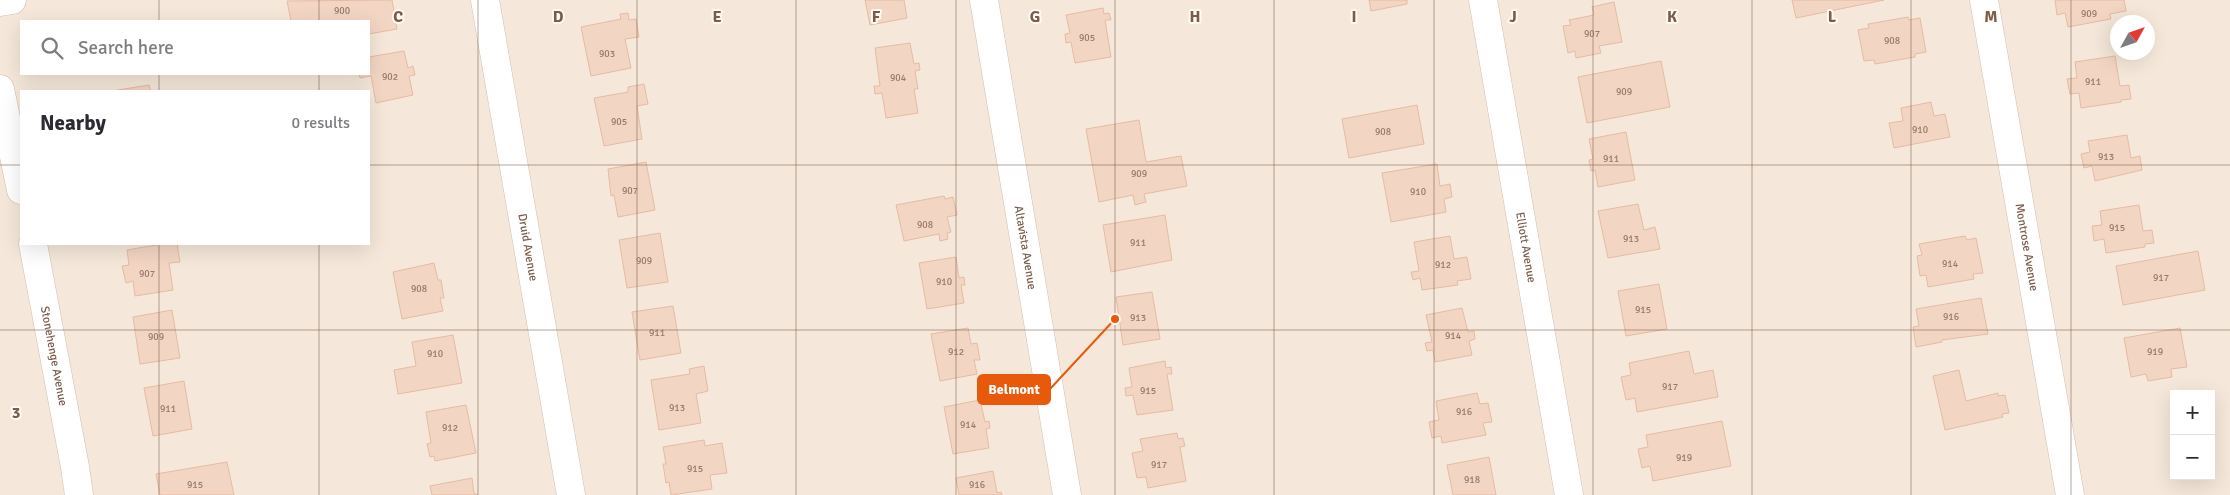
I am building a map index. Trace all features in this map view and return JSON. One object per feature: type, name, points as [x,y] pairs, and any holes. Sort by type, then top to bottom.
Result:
[{"type":"street","points":[[0,2],[12,0]]},
{"type":"street","name":"Druid Avenue","points":[[485,0],[571,495]]},
{"type":"street","name":"Altavista Avenue","points":[[984,0],[1067,495]]},
{"type":"street","name":"Elliott Avenue","points":[[1483,0],[1569,495]]},
{"type":"street","name":"Montrose Avenue","points":[[1984,0],[2070,495]]},
{"type":"street","points":[[0,89],[20,185]]},
{"type":"street","name":"Stonehenge Avenue","points":[[32,245],[75,467],[78,495]]},
{"type":"shaded area","points":[[0,0],[2230,0],[2230,495],[0,495]]},
{"type":"building","points":[[392,0],[397,29],[370,34],[370,20],[291,20],[287,1]]},
{"type":"building","points":[[865,0],[904,0],[907,18],[870,25]]},
{"type":"building","points":[[1369,0],[1407,0],[1407,4],[1371,11]]},
{"type":"building","points":[[1792,0],[1884,0],[1796,18]]},
{"type":"building","points":[[2055,0],[2124,0],[2126,11],[2110,14],[2110,19],[2068,27],[2065,13],[2057,15]]},
{"type":"building","points":[[1614,2],[1622,42],[1599,46],[1601,53],[1576,58],[1575,51],[1568,53],[1563,26],[1571,25],[1569,20],[1594,15],[1592,7]]},
{"type":"building","points":[[1103,8],[1104,14],[1109,13],[1111,20],[1105,20],[1111,57],[1075,63],[1071,42],[1066,43],[1065,34],[1070,33],[1066,15]]},
{"type":"building","points":[[628,13],[629,20],[636,19],[639,37],[625,39],[631,68],[591,76],[581,27],[621,19],[620,14]]},
{"type":"building","points":[[1908,17],[1909,20],[1920,18],[1926,52],[1915,54],[1915,57],[1875,64],[1874,60],[1864,61],[1858,30],[1869,28],[1868,24]]},
{"type":"building","points":[[910,43],[914,64],[919,63],[920,70],[915,71],[918,89],[914,89],[918,113],[886,118],[882,93],[875,94],[874,86],[880,86],[875,48]]},
{"type":"building","points":[[404,51],[408,68],[413,66],[415,75],[409,76],[413,95],[376,103],[371,76],[360,78],[359,75],[370,75],[370,57]]},
{"type":"building","points":[[2110,57],[2110,60],[2116,60],[2120,86],[2129,85],[2131,99],[2081,108],[2079,93],[2070,94],[2067,79],[2077,78],[2075,62]]},
{"type":"building","points":[[1661,61],[1670,107],[1587,123],[1578,77]]},
{"type":"building","points":[[644,84],[648,104],[637,106],[642,139],[604,146],[594,98],[628,92],[628,87]]},
{"type":"building","points":[[149,85],[151,90],[118,90]]},
{"type":"building","points":[[1931,102],[1934,116],[1945,114],[1950,137],[1894,148],[1889,123],[1903,121],[1901,108]]},
{"type":"building","points":[[1417,105],[1424,144],[1349,158],[1342,119]]},
{"type":"building","points":[[1139,120],[1146,162],[1181,156],[1187,186],[1144,194],[1146,202],[1135,205],[1133,195],[1099,202],[1086,129]]},
{"type":"building","points":[[1626,132],[1635,180],[1598,187],[1595,170],[1591,171],[1589,160],[1593,159],[1589,139]]},
{"type":"building","points":[[2127,135],[2131,158],[2140,156],[2142,170],[2095,181],[2092,166],[2084,168],[2081,154],[2090,152],[2088,141]]},
{"type":"building","points":[[646,162],[655,210],[618,217],[614,195],[611,196],[608,169]]},
{"type":"building","points":[[1437,164],[1440,186],[1450,184],[1452,197],[1444,199],[1446,212],[1391,222],[1382,173]]},
{"type":"building","points":[[944,196],[945,199],[953,197],[957,215],[947,217],[951,232],[947,233],[948,239],[940,241],[939,234],[904,241],[896,205]]},
{"type":"building","points":[[1638,204],[1644,230],[1655,227],[1660,249],[1608,258],[1598,211]]},
{"type":"building","points":[[2139,205],[2143,231],[2152,230],[2154,243],[2145,244],[2145,247],[2106,253],[2104,239],[2094,241],[2092,226],[2102,225],[2100,211]]},
{"type":"building","points":[[1165,215],[1172,260],[1111,272],[1103,225]]},
{"type":"building","points":[[660,233],[668,282],[627,288],[619,240]]},
{"type":"building","points":[[1450,236],[1454,259],[1467,257],[1471,279],[1457,281],[1458,285],[1422,290],[1420,278],[1413,280],[1411,272],[1419,271],[1414,242]]},
{"type":"building","points":[[1965,236],[1967,240],[1976,238],[1983,273],[1973,274],[1974,279],[1928,287],[1926,275],[1920,276],[1917,256],[1922,255],[1919,244]]},
{"type":"building","points":[[156,245],[177,245],[180,262],[169,263],[173,290],[135,296],[133,281],[126,283],[122,266],[129,265],[127,250]]},
{"type":"building","points":[[2198,251],[2205,290],[2123,305],[2116,266]]},
{"type":"building","points":[[956,257],[959,278],[964,277],[965,285],[961,285],[964,303],[927,309],[919,263]]},
{"type":"building","points":[[434,263],[438,280],[441,280],[444,298],[440,298],[443,311],[402,319],[393,272]]},
{"type":"building","points":[[1659,284],[1667,329],[1626,336],[1618,291]]},
{"type":"building","points":[[1152,292],[1160,339],[1123,345],[1116,297]]},
{"type":"building","points":[[1981,298],[1988,334],[1942,340],[1942,342],[1916,347],[1913,327],[1919,326],[1916,309]]},
{"type":"building","points":[[673,306],[681,353],[640,360],[632,312]]},
{"type":"building","points":[[1462,308],[1468,332],[1474,331],[1475,339],[1469,341],[1472,355],[1435,362],[1433,350],[1427,351],[1425,343],[1432,342],[1426,315]]},
{"type":"building","points":[[172,310],[180,358],[140,364],[133,317]]},
{"type":"building","points":[[968,328],[971,344],[977,343],[980,360],[974,360],[977,374],[940,381],[931,334]]},
{"type":"building","points":[[2180,328],[2187,367],[2171,369],[2172,377],[2148,381],[2146,374],[2131,377],[2124,338]]},
{"type":"building","points":[[453,335],[462,383],[398,394],[394,370],[416,366],[412,342]]},
{"type":"building","points":[[1689,351],[1694,374],[1713,370],[1718,397],[1637,412],[1635,398],[1626,400],[1621,377],[1631,375],[1629,363]]},
{"type":"building","points":[[1165,361],[1166,368],[1171,367],[1172,374],[1167,374],[1173,410],[1137,415],[1133,395],[1126,396],[1125,388],[1132,387],[1129,368]]},
{"type":"building","points":[[704,366],[708,391],[696,394],[701,423],[659,430],[651,380],[690,374],[689,369]]},
{"type":"building","points":[[1959,370],[1966,401],[1998,393],[1998,396],[2005,395],[2009,413],[2002,414],[2003,417],[1945,430],[1933,376]]},
{"type":"building","points":[[184,381],[192,429],[153,436],[144,388]]},
{"type":"building","points":[[1477,393],[1480,404],[1488,403],[1492,422],[1483,423],[1486,435],[1442,443],[1441,436],[1432,438],[1429,422],[1439,420],[1436,401]]},
{"type":"building","points":[[980,400],[985,422],[989,421],[990,428],[986,429],[989,448],[953,454],[944,407]]},
{"type":"building","points":[[466,405],[476,453],[435,461],[434,456],[430,457],[427,444],[431,443],[426,412]]},
{"type":"building","points":[[1722,421],[1731,466],[1653,481],[1650,466],[1642,468],[1638,449],[1648,447],[1646,435]]},
{"type":"building","points":[[1177,433],[1178,439],[1183,438],[1185,446],[1180,447],[1186,481],[1148,488],[1146,477],[1137,478],[1132,453],[1143,451],[1140,439]]},
{"type":"building","points":[[704,440],[705,446],[722,443],[727,473],[710,475],[712,489],[671,495],[669,482],[666,483],[663,464],[666,464],[663,447]]},
{"type":"building","points":[[1489,457],[1496,495],[1453,495],[1447,465]]},
{"type":"building","points":[[227,462],[234,495],[160,495],[156,474]]},
{"type":"building","points":[[993,471],[997,493],[1001,492],[1002,495],[959,495],[956,478]]},
{"type":"building","points":[[472,478],[474,493],[478,495],[432,495],[430,486]]},
{"type":"place","name":"Belmont","points":[[1115,319]]}]
